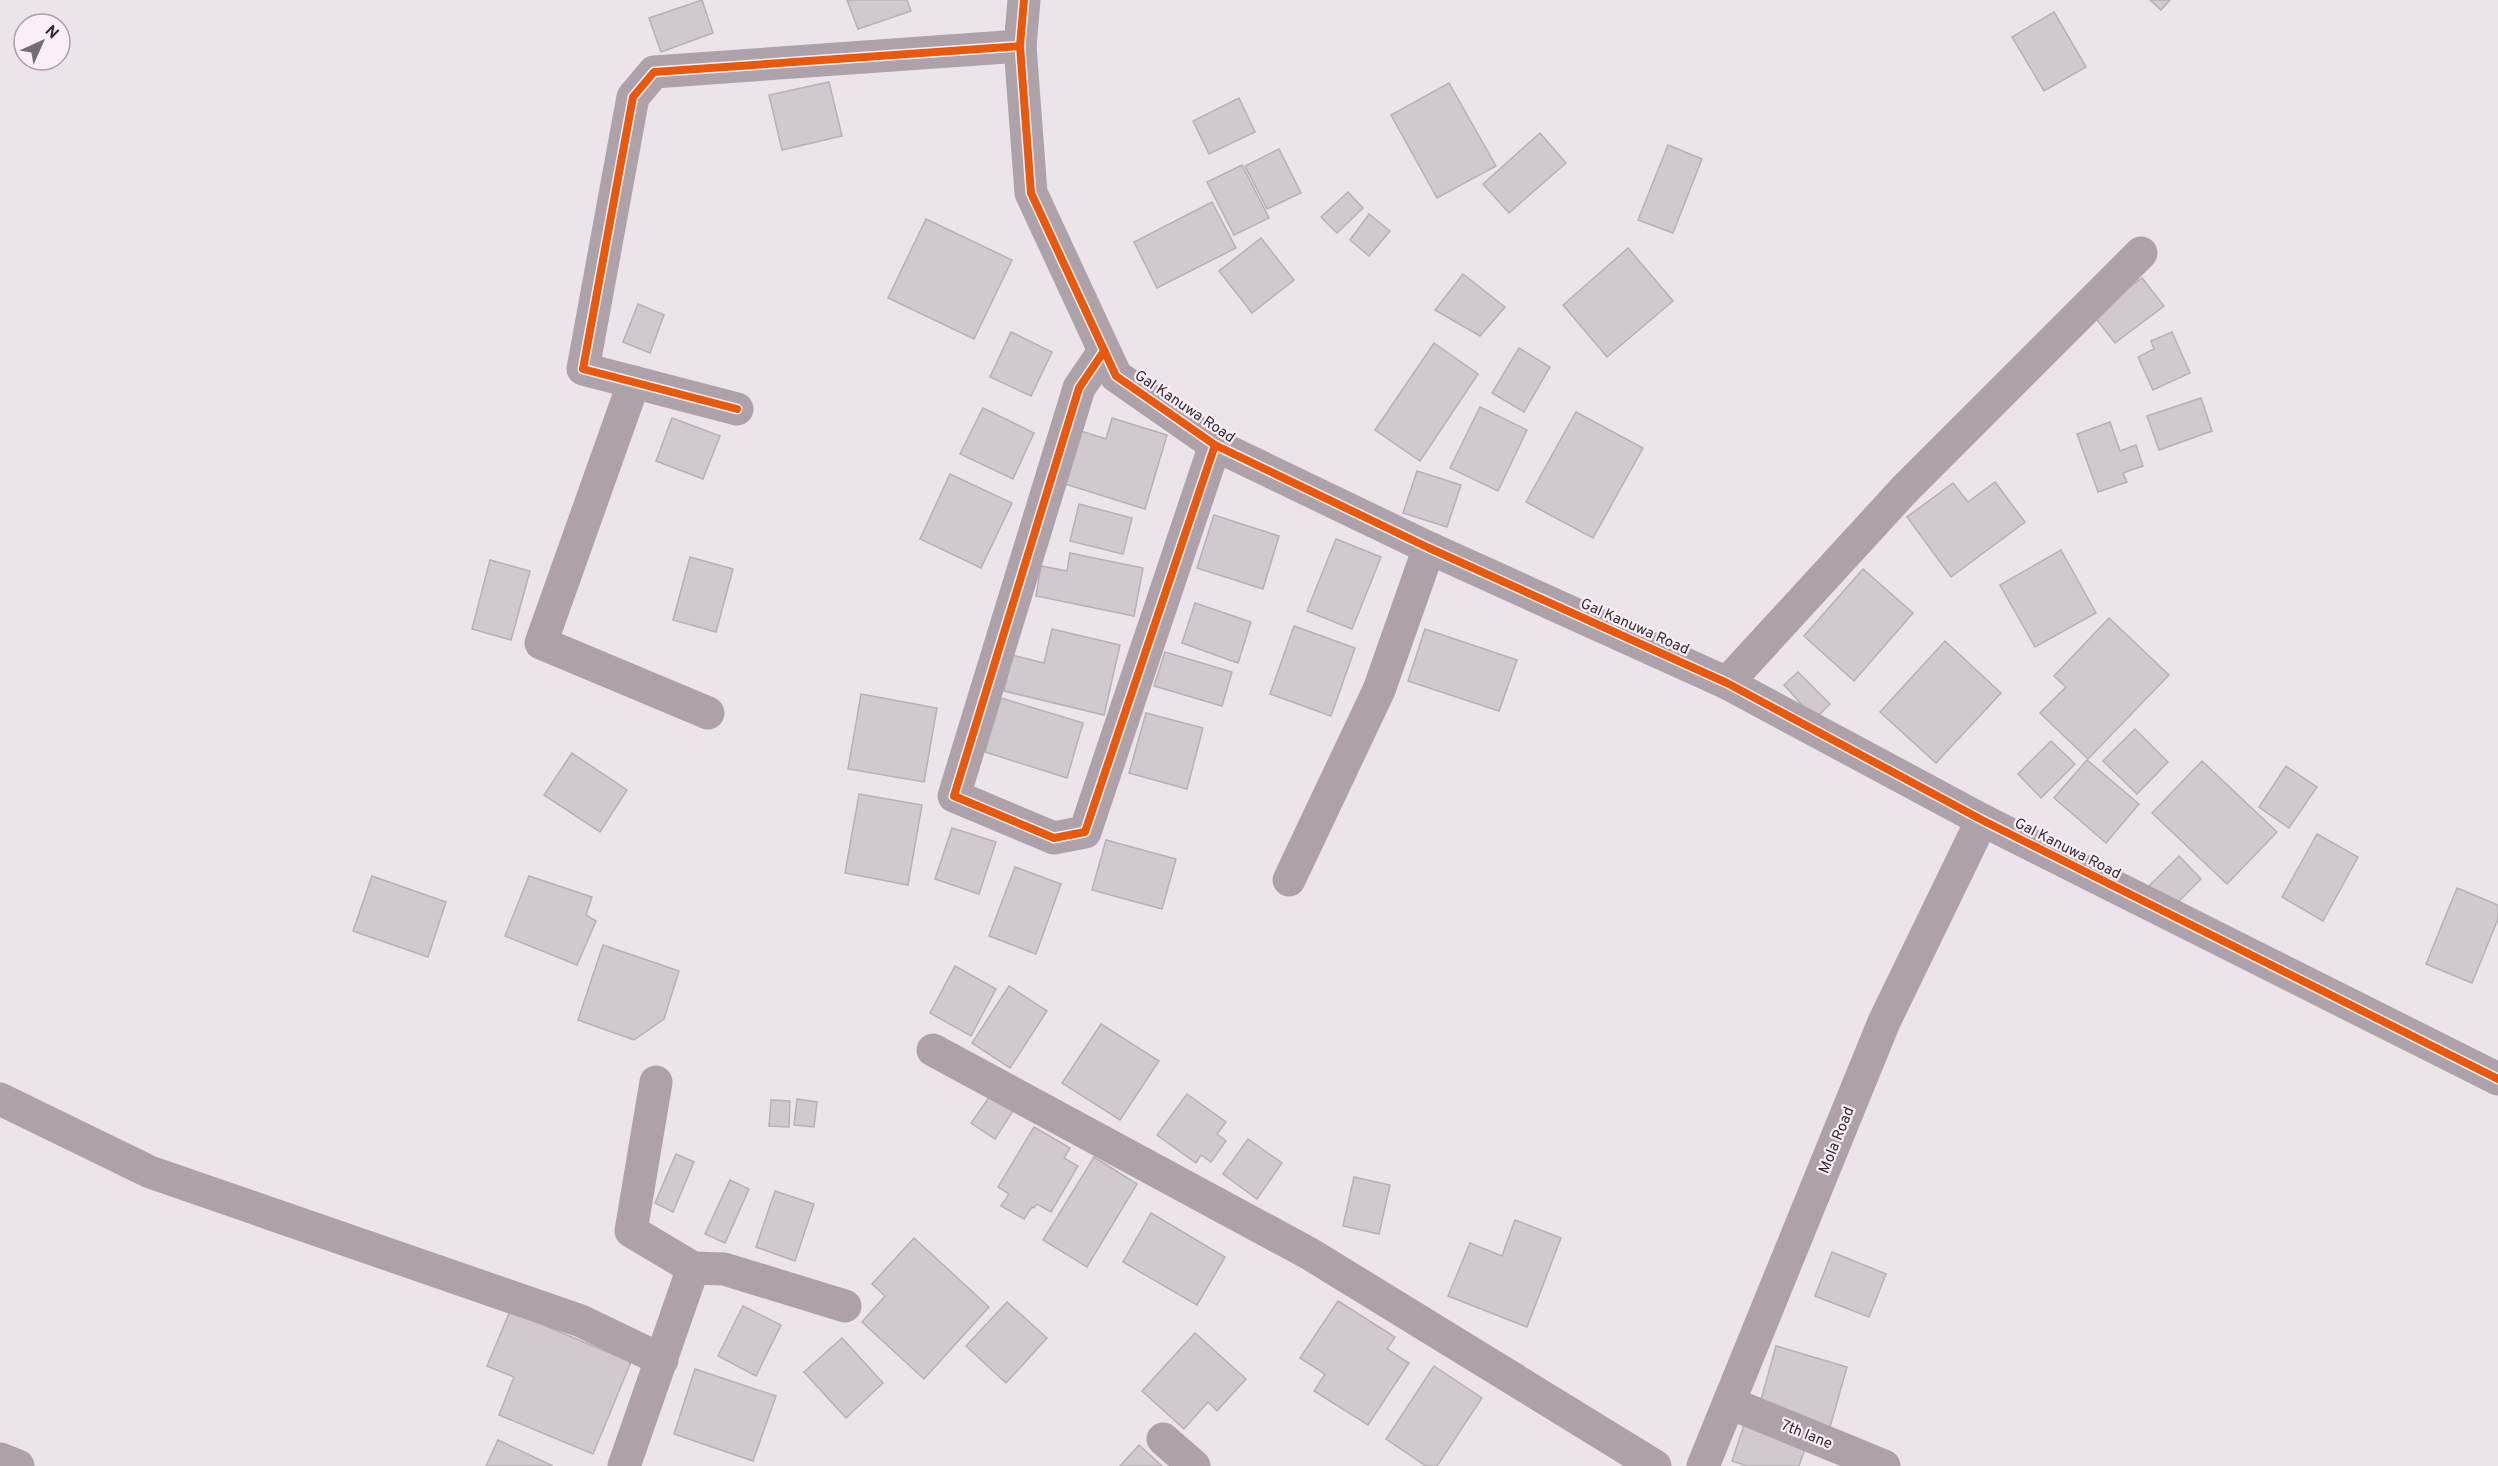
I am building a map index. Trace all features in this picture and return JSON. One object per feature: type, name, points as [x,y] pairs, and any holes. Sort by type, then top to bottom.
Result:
[{"type":"street","name":"Gal Kanuwa Road","points":[[1024,0],[1020,46],[1031,193],[1116,376],[1215,446],[1429,548],[1727,683],[1982,820],[2498,1079]]},
{"type":"street","points":[[737,409],[584,369],[633,97],[654,72],[1020,46]]},
{"type":"street","points":[[1727,683],[1905,489],[2141,253]]},
{"type":"street","points":[[1104,351],[1079,388],[954,796],[1054,838],[1085,832],[1215,446]]},
{"type":"street","points":[[634,382],[541,643],[708,713]]},
{"type":"street","points":[[1289,880],[1379,690],[1429,548]]},
{"type":"street","name":"Mola Road","points":[[1703,1466],[1884,1022],[1982,820]]},
{"type":"street","points":[[933,1050],[1310,1254],[1655,1466]]},
{"type":"street","points":[[656,1082],[631,1231],[693,1268],[724,1269],[844,1306]]},
{"type":"street","points":[[0,1099],[150,1172],[581,1321],[662,1360]]},
{"type":"street","points":[[624,1466],[693,1268]]},
{"type":"street","name":"7th lane","points":[[1730,1403],[1884,1466]]},
{"type":"street","points":[[1163,1439],[1194,1466]]},
{"type":"street","points":[[0,1459],[18,1466]]},
{"type":"building","points":[[702,0],[713,33],[661,52],[649,18]]},
{"type":"building","points":[[847,0],[907,0],[911,11],[858,29]]},
{"type":"building","points":[[2150,0],[2170,0],[2161,10]]},
{"type":"building","points":[[2054,12],[2086,67],[2044,91],[2012,37]]},
{"type":"building","points":[[829,82],[842,136],[782,150],[769,95]]},
{"type":"building","points":[[1449,83],[1496,166],[1437,198],[1391,115]]},
{"type":"building","points":[[1239,98],[1255,132],[1209,154],[1193,121]]},
{"type":"building","points":[[1540,133],[1566,163],[1509,213],[1483,184]]},
{"type":"building","points":[[1668,145],[1702,159],[1673,233],[1638,220]]},
{"type":"building","points":[[1279,149],[1301,193],[1267,209],[1245,166]]},
{"type":"building","points":[[1242,165],[1269,218],[1234,235],[1207,182]]},
{"type":"building","points":[[1348,192],[1363,208],[1337,233],[1321,217]]},
{"type":"building","points":[[1212,202],[1236,248],[1157,288],[1134,242]]},
{"type":"building","points":[[1369,214],[1390,231],[1369,256],[1350,240]]},
{"type":"building","points":[[926,219],[1012,260],[974,339],[888,298]]},
{"type":"building","points":[[1261,238],[1294,280],[1252,313],[1219,271]]},
{"type":"building","points":[[1628,248],[1673,301],[1607,357],[1563,305]]},
{"type":"building","points":[[1463,274],[1505,307],[1480,336],[1435,310]]},
{"type":"building","points":[[2142,278],[2164,306],[2115,343],[2093,315]]},
{"type":"building","points":[[638,304],[664,315],[650,353],[623,342]]},
{"type":"building","points":[[1011,332],[1052,352],[1031,396],[990,377]]},
{"type":"building","points":[[2172,332],[2190,373],[2153,390],[2138,357],[2154,349],[2151,341]]},
{"type":"building","points":[[1434,343],[1478,374],[1420,461],[1375,430]]},
{"type":"building","points":[[1519,348],[1550,367],[1524,412],[1492,393]]},
{"type":"building","points":[[2201,398],[2212,431],[2159,450],[2147,416]]},
{"type":"building","points":[[1480,407],[1527,430],[1498,491],[1450,468]]},
{"type":"building","points":[[983,408],[1034,433],[1013,479],[960,454]]},
{"type":"building","points":[[1576,412],[1643,448],[1593,538],[1526,502]]},
{"type":"building","points":[[672,418],[720,436],[703,479],[656,461]]},
{"type":"building","points":[[1112,418],[1167,435],[1145,509],[1065,484],[1081,431],[1106,439]]},
{"type":"building","points":[[2110,422],[2120,451],[2136,445],[2143,466],[2123,473],[2127,482],[2098,492],[2077,434]]},
{"type":"building","points":[[1417,471],[1461,485],[1447,527],[1403,513]]},
{"type":"building","points":[[950,474],[1012,503],[981,568],[920,539]]},
{"type":"building","points":[[1995,482],[2025,522],[1951,577],[1907,517],[1953,483],[1968,502]]},
{"type":"building","points":[[1079,504],[1132,518],[1123,554],[1070,541]]},
{"type":"building","points":[[1214,515],[1279,536],[1263,589],[1197,568]]},
{"type":"building","points":[[1336,539],[1381,557],[1352,629],[1307,611]]},
{"type":"building","points":[[2061,550],[2096,613],[2035,647],[2000,585]]},
{"type":"building","points":[[1070,553],[1143,568],[1134,616],[1036,596],[1041,566],[1067,571]]},
{"type":"building","points":[[690,557],[733,569],[716,632],[673,620]]},
{"type":"building","points":[[490,560],[530,571],[511,640],[472,629]]},
{"type":"building","points":[[1863,569],[1913,613],[1854,681],[1804,636]]},
{"type":"building","points":[[1195,603],[1251,622],[1238,663],[1182,643]]},
{"type":"building","points":[[2109,618],[2169,675],[2088,759],[2040,713],[2066,687],[2054,676]]},
{"type":"building","points":[[1294,626],[1355,648],[1331,716],[1270,694]]},
{"type":"building","points":[[1052,629],[1120,645],[1104,715],[1004,691],[1012,655],[1044,663]]},
{"type":"building","points":[[1425,629],[1517,660],[1499,711],[1408,681]]},
{"type":"building","points":[[1945,641],[2001,693],[1936,763],[1880,712]]},
{"type":"building","points":[[1165,652],[1232,672],[1222,706],[1154,686]]},
{"type":"building","points":[[1798,672],[1830,704],[1815,719],[1784,685]]},
{"type":"building","points":[[861,694],[937,708],[924,782],[848,769]]},
{"type":"building","points":[[1001,698],[1083,723],[1067,778],[985,752]]},
{"type":"building","points":[[1146,713],[1203,728],[1187,789],[1129,773]]},
{"type":"building","points":[[2135,729],[2168,762],[2137,794],[2103,761]]},
{"type":"building","points":[[2051,741],[2075,764],[2041,798],[2018,774]]},
{"type":"building","points":[[572,753],[627,790],[600,832],[544,795]]},
{"type":"building","points":[[2087,760],[2139,804],[2106,843],[2054,798]]},
{"type":"building","points":[[2202,761],[2277,832],[2227,884],[2152,813]]},
{"type":"building","points":[[2286,766],[2317,787],[2289,828],[2259,807]]},
{"type":"building","points":[[859,794],[922,805],[908,885],[845,873]]},
{"type":"building","points":[[952,828],[996,842],[979,894],[935,879]]},
{"type":"building","points":[[2317,834],[2358,857],[2323,921],[2282,897]]},
{"type":"building","points":[[1106,840],[1176,859],[1162,909],[1092,890]]},
{"type":"building","points":[[2179,856],[2201,879],[2171,909],[2149,886]]},
{"type":"building","points":[[1015,867],[1061,884],[1036,954],[989,936]]},
{"type":"building","points":[[372,876],[446,902],[428,957],[353,931]]},
{"type":"building","points":[[529,876],[592,897],[586,915],[596,921],[577,965],[505,936]]},
{"type":"building","points":[[2457,888],[2498,905],[2498,919],[2472,983],[2426,964]]},
{"type":"building","points":[[603,945],[679,971],[664,1019],[634,1040],[578,1020]]},
{"type":"building","points":[[955,966],[996,989],[971,1036],[930,1013]]},
{"type":"building","points":[[1009,986],[1047,1011],[1010,1068],[972,1043]]},
{"type":"building","points":[[1101,1024],[1159,1061],[1120,1120],[1062,1083]]},
{"type":"building","points":[[1187,1094],[1226,1122],[1217,1134],[1226,1141],[1211,1162],[1201,1155],[1196,1163],[1157,1135]]},
{"type":"building","points":[[990,1096],[1013,1111],[995,1139],[971,1123]]},
{"type":"building","points":[[797,1099],[817,1102],[814,1127],[794,1125]]},
{"type":"building","points":[[771,1100],[790,1101],[789,1127],[769,1126]]},
{"type":"building","points":[[1034,1127],[1070,1148],[1064,1158],[1078,1166],[1051,1212],[1037,1204],[1034,1208],[1032,1207],[1024,1219],[1001,1206],[1009,1194],[998,1187]]},
{"type":"building","points":[[1248,1139],[1282,1163],[1257,1199],[1223,1174]]},
{"type":"building","points":[[676,1154],[694,1162],[673,1212],[655,1203]]},
{"type":"building","points":[[1094,1157],[1137,1184],[1087,1267],[1043,1240]]},
{"type":"building","points":[[1354,1177],[1390,1185],[1379,1234],[1343,1226]]},
{"type":"building","points":[[730,1180],[749,1189],[725,1243],[705,1234]]},
{"type":"building","points":[[775,1191],[814,1204],[795,1261],[756,1247]]},
{"type":"building","points":[[1151,1213],[1225,1257],[1197,1305],[1123,1262]]},
{"type":"building","points":[[1515,1220],[1561,1238],[1527,1327],[1448,1296],[1470,1243],[1502,1256]]},
{"type":"building","points":[[914,1238],[989,1307],[924,1379],[862,1322],[885,1296],[872,1284]]},
{"type":"building","points":[[1832,1252],[1886,1274],[1869,1317],[1815,1296]]},
{"type":"building","points":[[1338,1301],[1395,1337],[1387,1349],[1409,1363],[1368,1425],[1314,1391],[1325,1374],[1300,1358]]},
{"type":"building","points":[[1007,1302],[1047,1338],[1006,1383],[966,1346]]},
{"type":"building","points":[[743,1306],[781,1325],[756,1376],[718,1356]]},
{"type":"building","points":[[510,1311],[631,1362],[593,1454],[499,1415],[514,1377],[487,1366]]},
{"type":"building","points":[[1195,1333],[1246,1379],[1217,1411],[1208,1402],[1184,1429],[1142,1391]]},
{"type":"building","points":[[842,1338],[883,1383],[846,1418],[804,1372]]},
{"type":"building","points":[[1776,1346],[1847,1367],[1830,1427],[1759,1407]]},
{"type":"building","points":[[1434,1366],[1482,1398],[1437,1466],[1426,1466],[1386,1439]]},
{"type":"building","points":[[695,1369],[776,1396],[753,1461],[674,1434]]},
{"type":"building","points":[[1745,1422],[1807,1443],[1799,1466],[1747,1466],[1732,1461]]},
{"type":"building","points":[[498,1440],[553,1466],[486,1466]]},
{"type":"building","points":[[1139,1445],[1162,1466],[1120,1466]]},
{"type":"cycle path","points":[[1024,0],[1020,46],[1031,193],[1116,376],[1215,445],[1429,548],[1727,683],[1982,820],[2498,1079]]},
{"type":"cycle path","points":[[737,409],[583,369],[633,97],[654,72],[1020,46]]},
{"type":"cycle path","points":[[1104,351],[1079,388],[954,796],[1054,838],[1085,832],[1215,445]]}]
